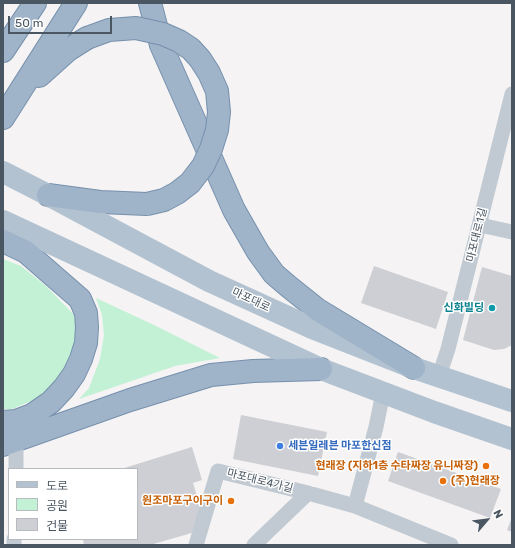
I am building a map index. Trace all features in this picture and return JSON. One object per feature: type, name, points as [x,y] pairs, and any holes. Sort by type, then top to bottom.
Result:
[{"type":"highway","points":[[3,51],[35,3]]},
{"type":"highway","points":[[3,118],[76,3]]},
{"type":"highway","points":[[150,3],[161,45],[234,210],[258,252],[274,274],[318,310],[414,368]]},
{"type":"highway","points":[[19,94],[68,50],[87,38],[109,30],[136,28],[163,34],[179,41],[196,54],[209,73],[216,91],[219,112],[217,130],[211,150],[203,166],[190,183],[177,193],[164,200],[147,204],[100,202],[43,192]]},
{"type":"highway","points":[[3,422],[16,421],[32,415],[51,402],[74,374],[82,359],[87,335],[86,313],[80,299],[26,252],[10,234]]},
{"type":"highway","points":[[7,439],[211,375],[253,371],[321,369]]},
{"type":"main road","name":"마포대로","points":[[3,172],[209,281],[312,328],[414,368],[512,401]]},
{"type":"main road","points":[[10,234],[321,369],[512,439]]},
{"type":"street","name":"마포대로1길","points":[[439,376],[448,349],[512,94]]},
{"type":"street","points":[[480,225],[512,232]]},
{"type":"street","points":[[355,506],[376,427],[383,393]]},
{"type":"street","points":[[7,439],[16,468]]},
{"type":"street","name":"마포대로4가길","points":[[196,545],[218,471],[355,506],[451,545]]},
{"type":"street","name":"마포대로4가길","points":[[254,545],[308,493]]},
{"type":"green space","points":[[3,259],[21,266],[46,286],[79,320],[80,342],[58,384],[36,399],[12,409],[3,409]]},
{"type":"green space","points":[[96,298],[220,358],[175,366],[79,399],[89,388],[100,359],[104,335],[102,315]]},
{"type":"building","points":[[374,266],[448,292],[436,329],[361,303]]},
{"type":"building","name":"신화빌딩","points":[[482,267],[512,276],[512,345],[504,349],[494,350],[463,340]]},
{"type":"building","points":[[241,415],[327,432],[318,476],[233,459]]},
{"type":"building","points":[[192,447],[202,480],[193,483],[201,509],[195,532],[150,545],[84,545],[83,540],[138,540],[138,468],[124,468]]},
{"type":"building","points":[[398,452],[501,489],[490,518],[388,481]]},
{"type":"building","points":[[512,517],[512,532],[507,530]]},
{"type":"place","name":"신화빌딩","points":[[492,308]]},
{"type":"place","name":"세븐일레븐 마포한신점","points":[[280,446]]},
{"type":"place","name":"현래장 (지하1층 수타짜장 유니짜장)","points":[[486,466]]},
{"type":"place","name":"(주)현래장","points":[[443,481]]},
{"type":"place","name":"원조마포구이구이","points":[[231,501]]}]
